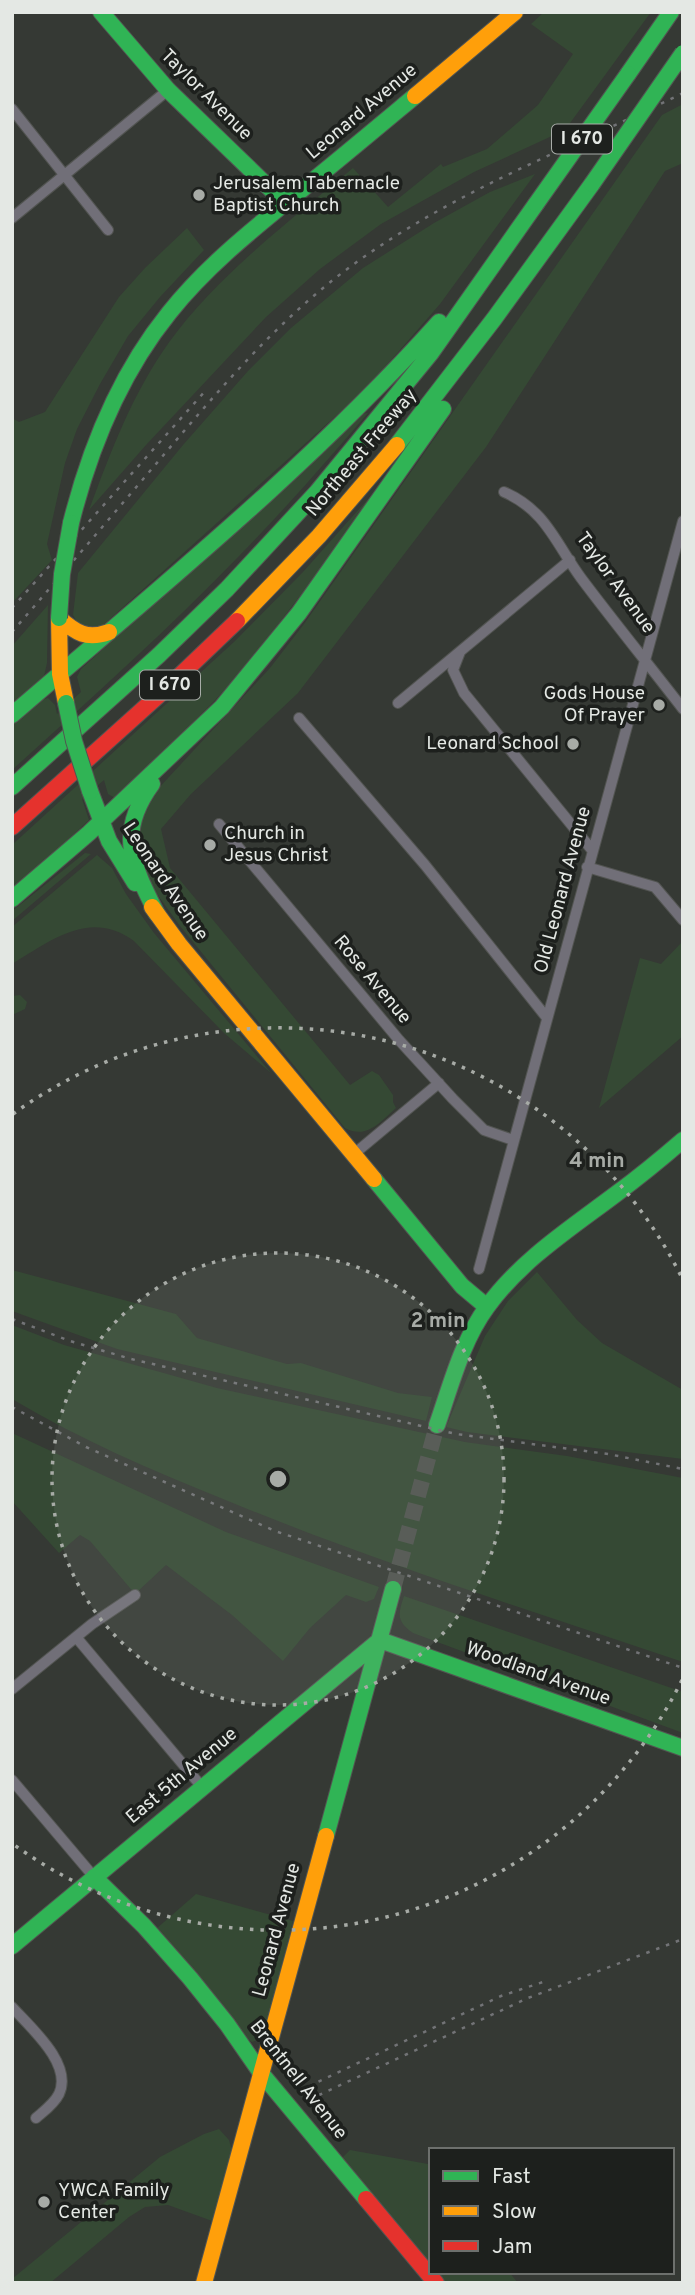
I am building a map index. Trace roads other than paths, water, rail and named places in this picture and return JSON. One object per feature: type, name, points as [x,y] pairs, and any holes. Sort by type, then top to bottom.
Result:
[{"type":"main road","name":"Taylor Avenue","points":[[100,12],[169,90],[285,203]]},
{"type":"main road","name":"Leonard Avenue","points":[[487,1307],[462,1286],[179,944],[109,841],[74,741],[60,674],[59,618],[62,574],[71,523],[77,493],[94,440],[114,396],[150,337],[206,271],[515,12]]},
{"type":"main road","name":"Northeast Freeway","points":[[12,787],[159,655],[227,589],[317,492],[431,353],[671,12]]},
{"type":"main road","name":"Northeast Freeway","points":[[12,827],[197,659],[292,565],[375,472],[475,347],[683,53]]},
{"type":"main road","points":[[12,715],[353,414],[403,363],[536,204]]},
{"type":"main road","points":[[12,899],[89,834],[222,708],[306,604],[460,385],[475,347]]},
{"type":"main road","points":[[59,618],[82,636],[90,638],[108,632]]},
{"type":"main road","points":[[157,914],[132,860],[132,822],[145,792],[205,724]]},
{"type":"main road","points":[[437,1425],[466,1345],[487,1307],[522,1267],[548,1244],[628,1186],[683,1140]]},
{"type":"main road","name":"Leonard Avenue","points":[[204,2283],[393,1589]]},
{"type":"main road","name":"Woodland Avenue","points":[[380,1640],[683,1748]]},
{"type":"main road","name":"East 5th Avenue","points":[[12,1946],[380,1640]]},
{"type":"main road","name":"Brentnell Avenue","points":[[94,1877],[147,1928],[243,2043],[261,2073],[436,2283]]},
{"type":"street","points":[[12,218],[169,90]]},
{"type":"street","points":[[12,109],[108,230]]},
{"type":"street","name":"Taylor Avenue","points":[[504,492],[521,499],[561,544],[578,575],[683,709]]},
{"type":"street","name":"Old Leonard Avenue","points":[[479,1269],[683,521]]},
{"type":"street","points":[[398,703],[570,560]]},
{"type":"street","points":[[460,652],[453,670],[464,693],[592,850]]},
{"type":"street","points":[[299,718],[425,865],[547,1018]]},
{"type":"street","name":"Rose Avenue","points":[[219,824],[374,1011],[439,1083],[484,1130],[513,1140]]},
{"type":"street","points":[[587,867],[655,887],[683,920]]},
{"type":"street","points":[[354,1154],[439,1083]]},
{"type":"street","points":[[12,1689],[76,1637],[135,1595]]},
{"type":"street","points":[[76,1637],[202,1787]]},
{"type":"street","name":"Brentnell Avenue","points":[[12,1780],[94,1877]]},
{"type":"street","points":[[12,2007],[54,2056],[61,2069],[62,2085],[58,2094],[36,2118]]},
{"type":"tunnel","points":[[393,1589],[437,1425]]},
{"type":"railway","points":[[12,632],[232,376],[278,328],[328,284],[393,237],[433,214],[515,171],[683,93]]},
{"type":"railway","points":[[12,608],[207,389]]},
{"type":"railway","points":[[12,1319],[70,1341],[131,1359],[456,1434],[608,1454],[683,1469]]},
{"type":"railway","points":[[12,1407],[86,1447],[275,1531],[683,1668]]},
{"type":"railway","points":[[319,2095],[528,1998],[683,1939]]},
{"type":"railway","points":[[309,2086],[501,1996],[546,1981]]},
{"type":"place","name":"Jerusalem Tabernacle Baptist Church","points":[[199,195]]},
{"type":"place","name":"Gods House Of Prayer","points":[[659,705]]},
{"type":"place","name":"Leonard School","points":[[573,744]]},
{"type":"place","name":"Church in Jesus Christ","points":[[210,845]]},
{"type":"place","name":"YWCA Family Center","points":[[44,2202]]}]
